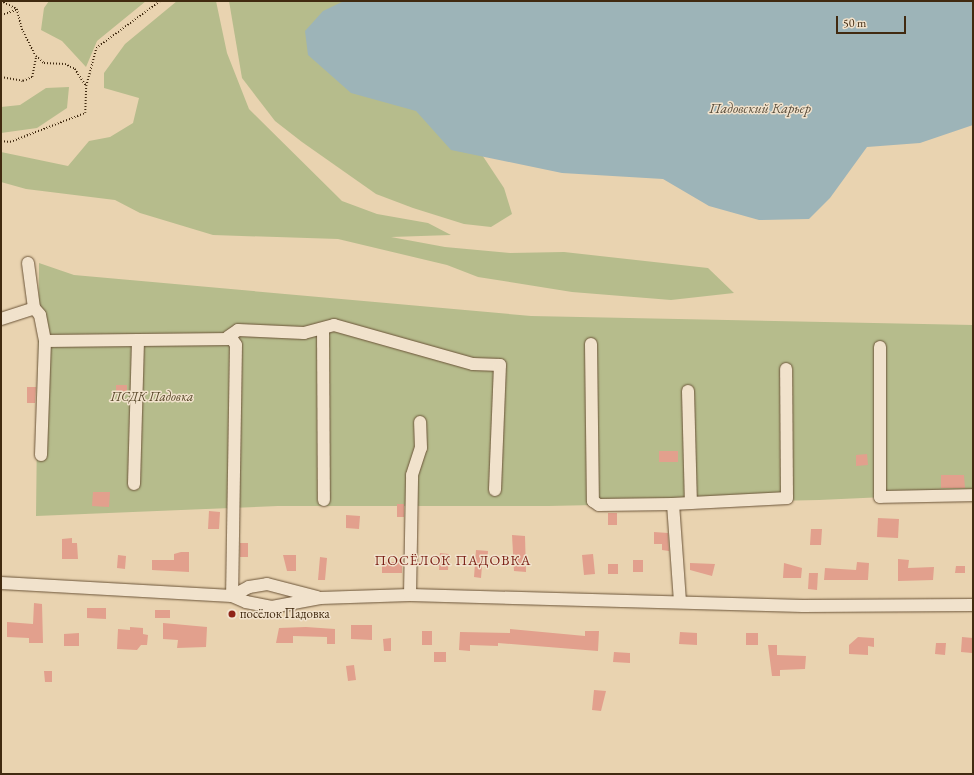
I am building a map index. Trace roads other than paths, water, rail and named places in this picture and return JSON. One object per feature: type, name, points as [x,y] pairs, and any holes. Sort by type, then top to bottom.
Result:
[{"type":"street","points":[[28,263],[34,308],[40,315],[45,341],[41,455]]},
{"type":"street","points":[[1,319],[34,308]]},
{"type":"street","points":[[45,341],[228,337],[238,330],[304,333],[334,326],[473,364],[500,365],[495,490]]},
{"type":"street","points":[[322,329],[324,500]]},
{"type":"street","points":[[228,337],[236,345],[232,596]]},
{"type":"street","points":[[134,484],[138,340]]},
{"type":"street","points":[[592,344],[593,501],[599,505],[672,504],[787,498],[786,369]]},
{"type":"street","points":[[880,347],[880,497],[973,495]]},
{"type":"street","points":[[688,391],[691,503]]},
{"type":"street","points":[[410,595],[412,475],[421,448],[420,422]]},
{"type":"street","points":[[672,504],[680,602]]},
{"type":"street","points":[[1,583],[232,596],[246,602],[272,607],[320,598],[410,595],[803,606],[973,604]]},
{"type":"street","points":[[232,596],[249,587],[266,584],[320,598]]},
{"type":"water","name":"Падовский Карьер","points":[[344,1],[973,1],[973,125],[920,143],[867,147],[830,198],[809,219],[759,220],[709,206],[663,179],[562,173],[451,150],[416,111],[351,93],[308,55],[305,31],[323,11]]},
{"type":"place","name":"посёлок Падовка","points":[[232,614]]},
{"type":"district","name":"ПОСЁЛОК ПАДОВКА","points":[[453,560]]},
{"type":"park label","name":"ПСДК Падовка","points":[[152,397]]}]
